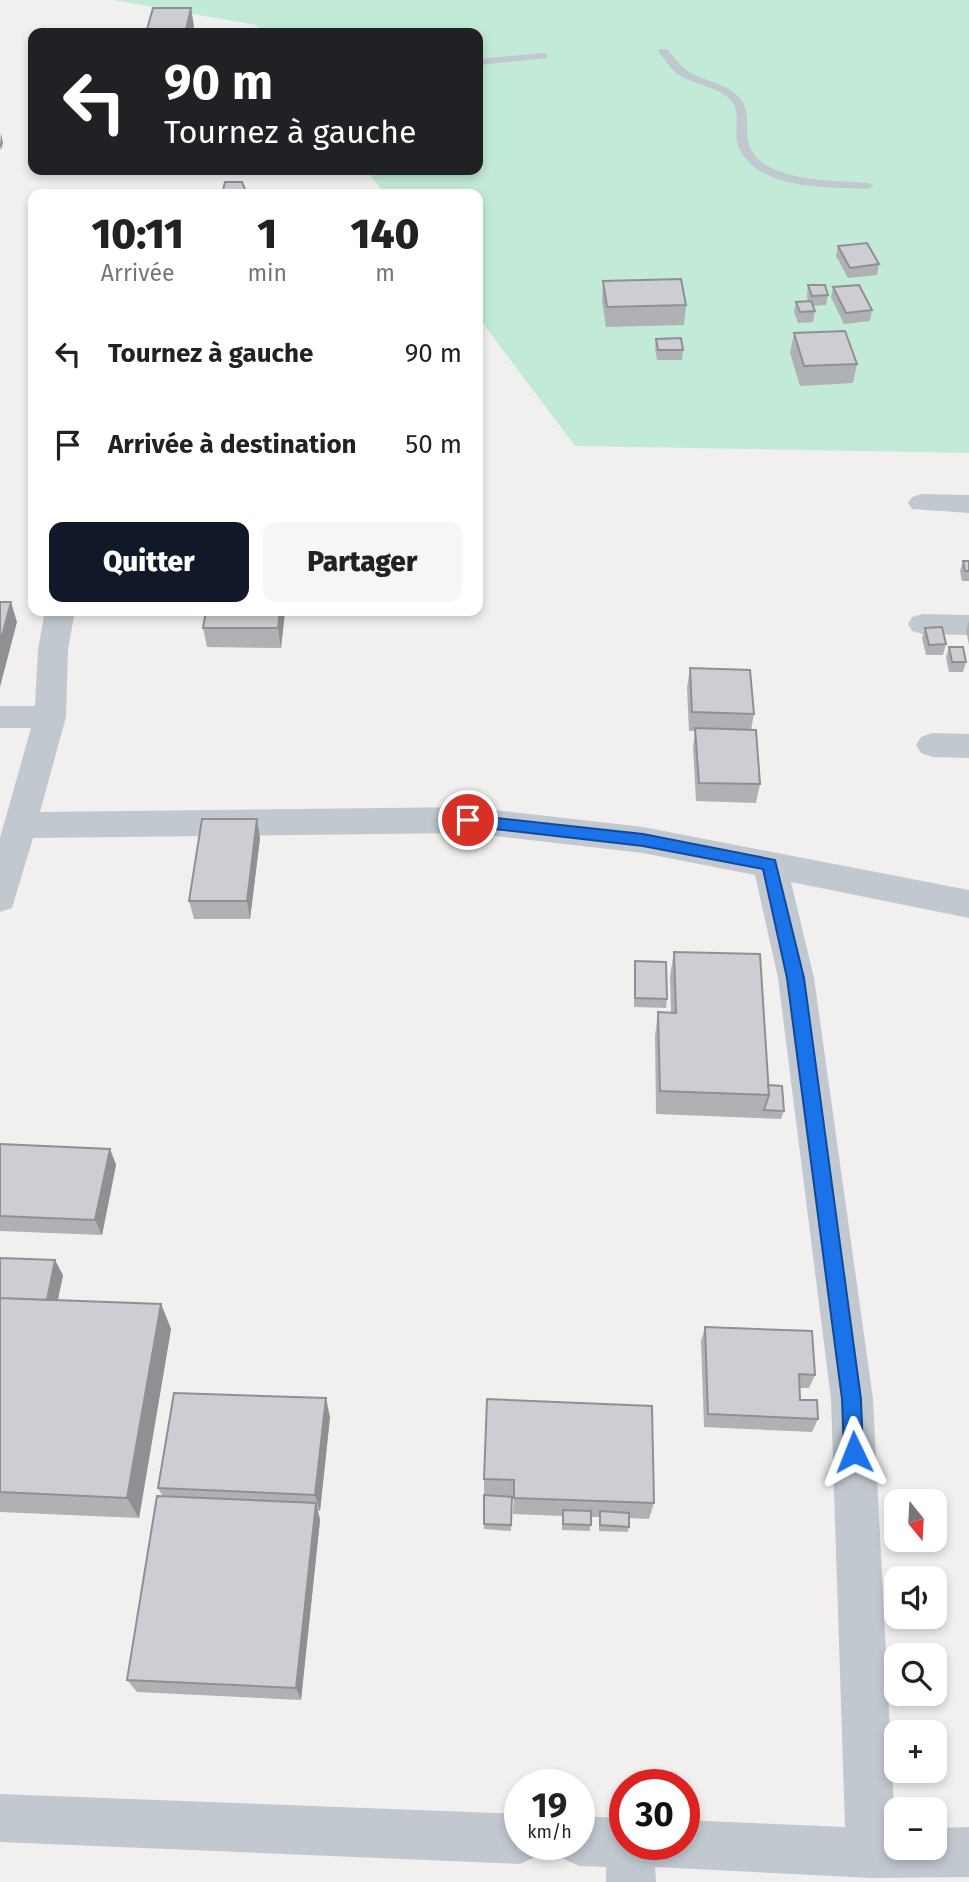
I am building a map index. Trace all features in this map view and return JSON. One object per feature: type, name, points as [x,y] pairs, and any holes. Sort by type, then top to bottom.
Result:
[{"type":"street","points":[[922,503],[969,504]]},
{"type":"street","points":[[0,898],[50,717],[53,649],[59,616]]},
{"type":"street","points":[[923,624],[969,625]]},
{"type":"street","points":[[0,717],[50,717]]},
{"type":"street","points":[[932,745],[969,746]]},
{"type":"street","points":[[20,825],[468,820],[643,840],[969,904]]},
{"type":"street","points":[[770,865],[796,978],[852,1399],[871,1853]]},
{"type":"street","points":[[0,1818],[504,1838]]},
{"type":"street","points":[[700,1846],[871,1853],[969,1852]]},
{"type":"street","points":[[629,1860],[631,1882]]},
{"type":"lane","points":[[663,51],[683,74],[724,90],[737,102],[743,117],[743,144],[765,169],[792,179],[868,186]]},
{"type":"lane","points":[[483,62],[543,56]]},
{"type":"green space","points":[[113,0],[969,0],[969,453],[575,446],[483,324],[483,189],[381,189],[370,175],[483,175],[483,28],[259,28],[256,25]]},
{"type":"building","points":[[153,8],[191,8],[186,28],[147,28]]},
{"type":"building","points":[[225,182],[242,182],[245,189],[223,189]]},
{"type":"building","points":[[867,243],[879,264],[850,268],[838,246]]},
{"type":"building","points":[[681,279],[686,305],[607,307],[603,281]]},
{"type":"building","points":[[808,285],[825,285],[828,295],[812,296]]},
{"type":"building","points":[[859,285],[872,310],[846,313],[833,287]]},
{"type":"building","points":[[811,301],[815,311],[800,312],[796,302]]},
{"type":"building","points":[[845,331],[857,364],[804,366],[794,333]]},
{"type":"building","points":[[681,338],[683,350],[658,350],[656,339]]},
{"type":"building","points":[[963,561],[969,561],[969,571],[965,571]]},
{"type":"building","points":[[0,602],[11,602],[0,643]]},
{"type":"building","points":[[205,616],[279,616],[278,628],[203,628]]},
{"type":"building","points":[[942,627],[946,644],[929,645],[925,628]]},
{"type":"building","points":[[949,647],[963,647],[966,662],[952,662]]},
{"type":"building","points":[[690,668],[750,670],[754,714],[692,712]]},
{"type":"building","points":[[695,728],[756,730],[760,784],[699,783]]},
{"type":"building","points":[[202,819],[257,819],[247,901],[189,901]]},
{"type":"building","points":[[674,952],[760,954],[769,1095],[660,1091],[658,1012],[676,1013]]},
{"type":"building","points":[[635,961],[666,962],[667,999],[635,998]]},
{"type":"building","points":[[768,1085],[782,1086],[784,1111],[764,1110],[769,1095]]},
{"type":"building","points":[[0,1144],[110,1149],[95,1220],[0,1216]]},
{"type":"building","points":[[0,1258],[55,1260],[47,1300],[0,1298]]},
{"type":"building","points":[[0,1298],[161,1304],[127,1498],[0,1492]]},
{"type":"building","points":[[705,1327],[812,1331],[815,1375],[799,1374],[800,1400],[817,1400],[818,1419],[708,1414]]},
{"type":"building","points":[[174,1393],[326,1398],[315,1495],[158,1488]]},
{"type":"building","points":[[487,1399],[652,1406],[654,1503],[514,1498],[514,1480],[484,1479]]},
{"type":"building","points":[[484,1495],[512,1497],[511,1525],[484,1524]]},
{"type":"building","points":[[157,1496],[316,1503],[296,1688],[127,1680]]},
{"type":"building","points":[[563,1510],[591,1511],[591,1525],[563,1524]]},
{"type":"building","points":[[600,1511],[629,1513],[629,1527],[600,1525]]},
{"type":"route","points":[[468,820],[643,840],[770,865],[796,978],[852,1399],[854,1452]]}]
